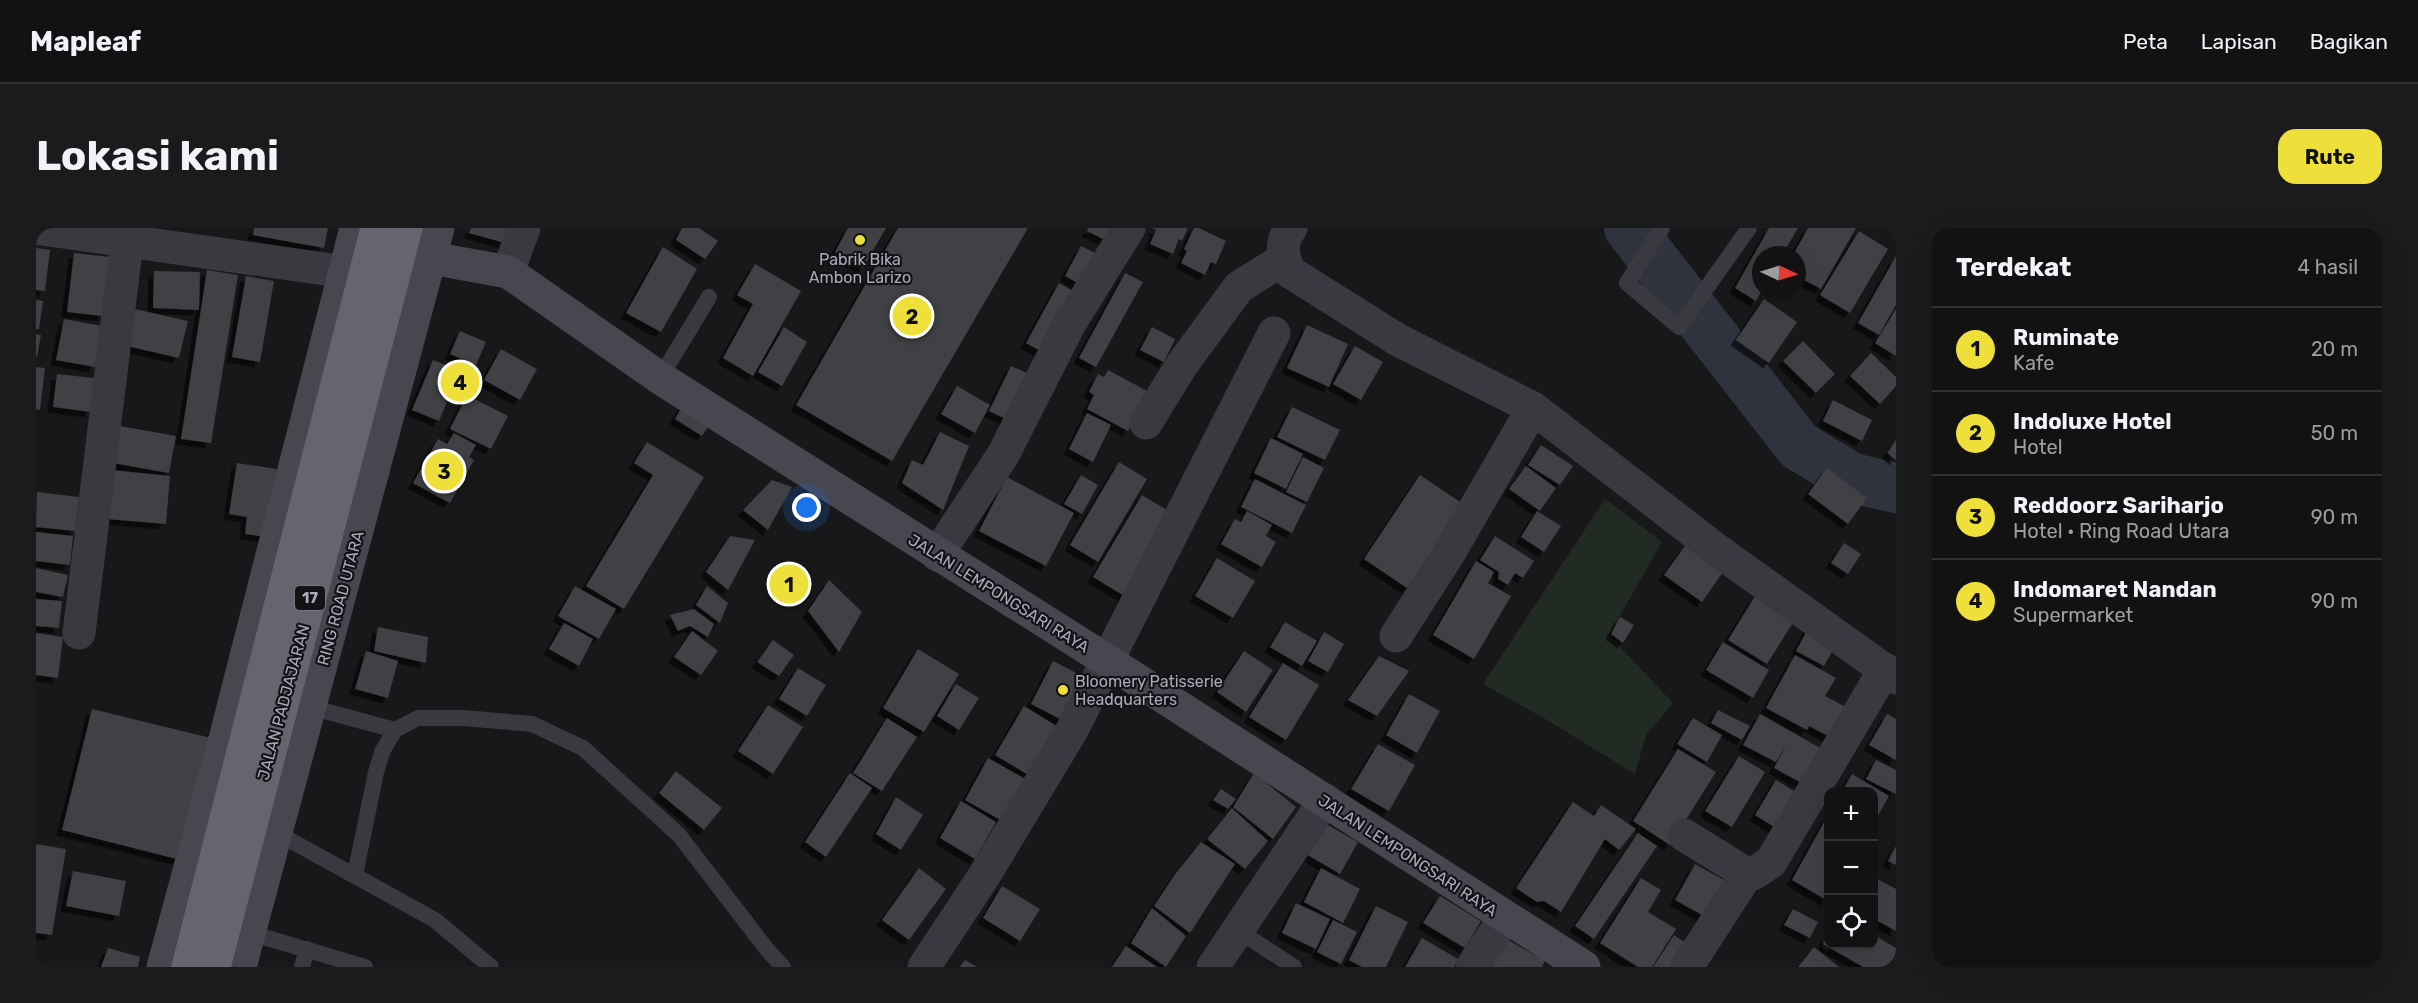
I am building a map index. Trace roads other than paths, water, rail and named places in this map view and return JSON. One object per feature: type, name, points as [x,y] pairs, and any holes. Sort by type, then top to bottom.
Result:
[{"type":"highway","name":"JALAN PADJAJARAN","points":[[188,967],[377,228]]},
{"type":"highway","name":"JALAN PADJAJARAN","points":[[214,967],[406,228]]},
{"type":"street","points":[[36,228],[87,231],[127,242],[346,272]]},
{"type":"street","points":[[163,967],[227,731],[356,228]]},
{"type":"street","points":[[435,243],[508,272],[524,228]]},
{"type":"street","points":[[937,555],[1003,455],[1070,323],[1129,228]]},
{"type":"street","points":[[1291,228],[1285,236],[1284,260],[1290,272],[1398,340],[1533,408],[1717,550],[1890,674],[1771,862],[1754,874],[1747,874],[1684,835]]},
{"type":"street","points":[[79,633],[127,242]]},
{"type":"street","name":"RING ROAD UTARA","points":[[240,967],[435,243]]},
{"type":"street","points":[[1146,423],[1181,366],[1239,287],[1284,260]]},
{"type":"street","name":"JALAN LEMPONGSARI RAYA","points":[[508,272],[660,378],[1106,660],[1584,967]]},
{"type":"street","points":[[924,967],[984,876],[1072,730],[1274,333]]},
{"type":"street","points":[[1396,636],[1448,555],[1533,408]]},
{"type":"street","points":[[1213,967],[1325,800]]},
{"type":"street","points":[[1687,967],[1747,874]]},
{"type":"street","points":[[1472,967],[1505,917]]},
{"type":"lane","points":[[1662,228],[1627,284],[1680,327],[1749,228]]},
{"type":"lane","points":[[660,378],[709,297]]},
{"type":"lane","points":[[310,707],[395,730]]},
{"type":"lane","points":[[355,875],[376,772],[383,750],[395,730],[418,718],[463,718],[532,724],[583,748],[679,835],[783,967]]},
{"type":"lane","points":[[277,833],[435,920],[491,967]]},
{"type":"lane","points":[[1239,931],[1294,967]]},
{"type":"lane","points":[[250,933],[365,967]]},
{"type":"lane","points":[[302,967],[307,949]]},
{"type":"waterway","points":[[1629,228],[1799,446],[1852,478],[1896,488]]},
{"type":"place","name":"Pabrik Bika Ambon Larizo","points":[[860,240]]},
{"type":"place","name":"Indoluxe Hotel","points":[[912,316]]},
{"type":"place","name":"Indomaret Nandan","points":[[460,382]]},
{"type":"place","name":"Reddoorz Sariharjo","points":[[444,471]]},
{"type":"place","name":"Ruminate","points":[[789,584]]},
{"type":"place","name":"Bloomery Patisserie Headquarters","points":[[1063,690]]}]
